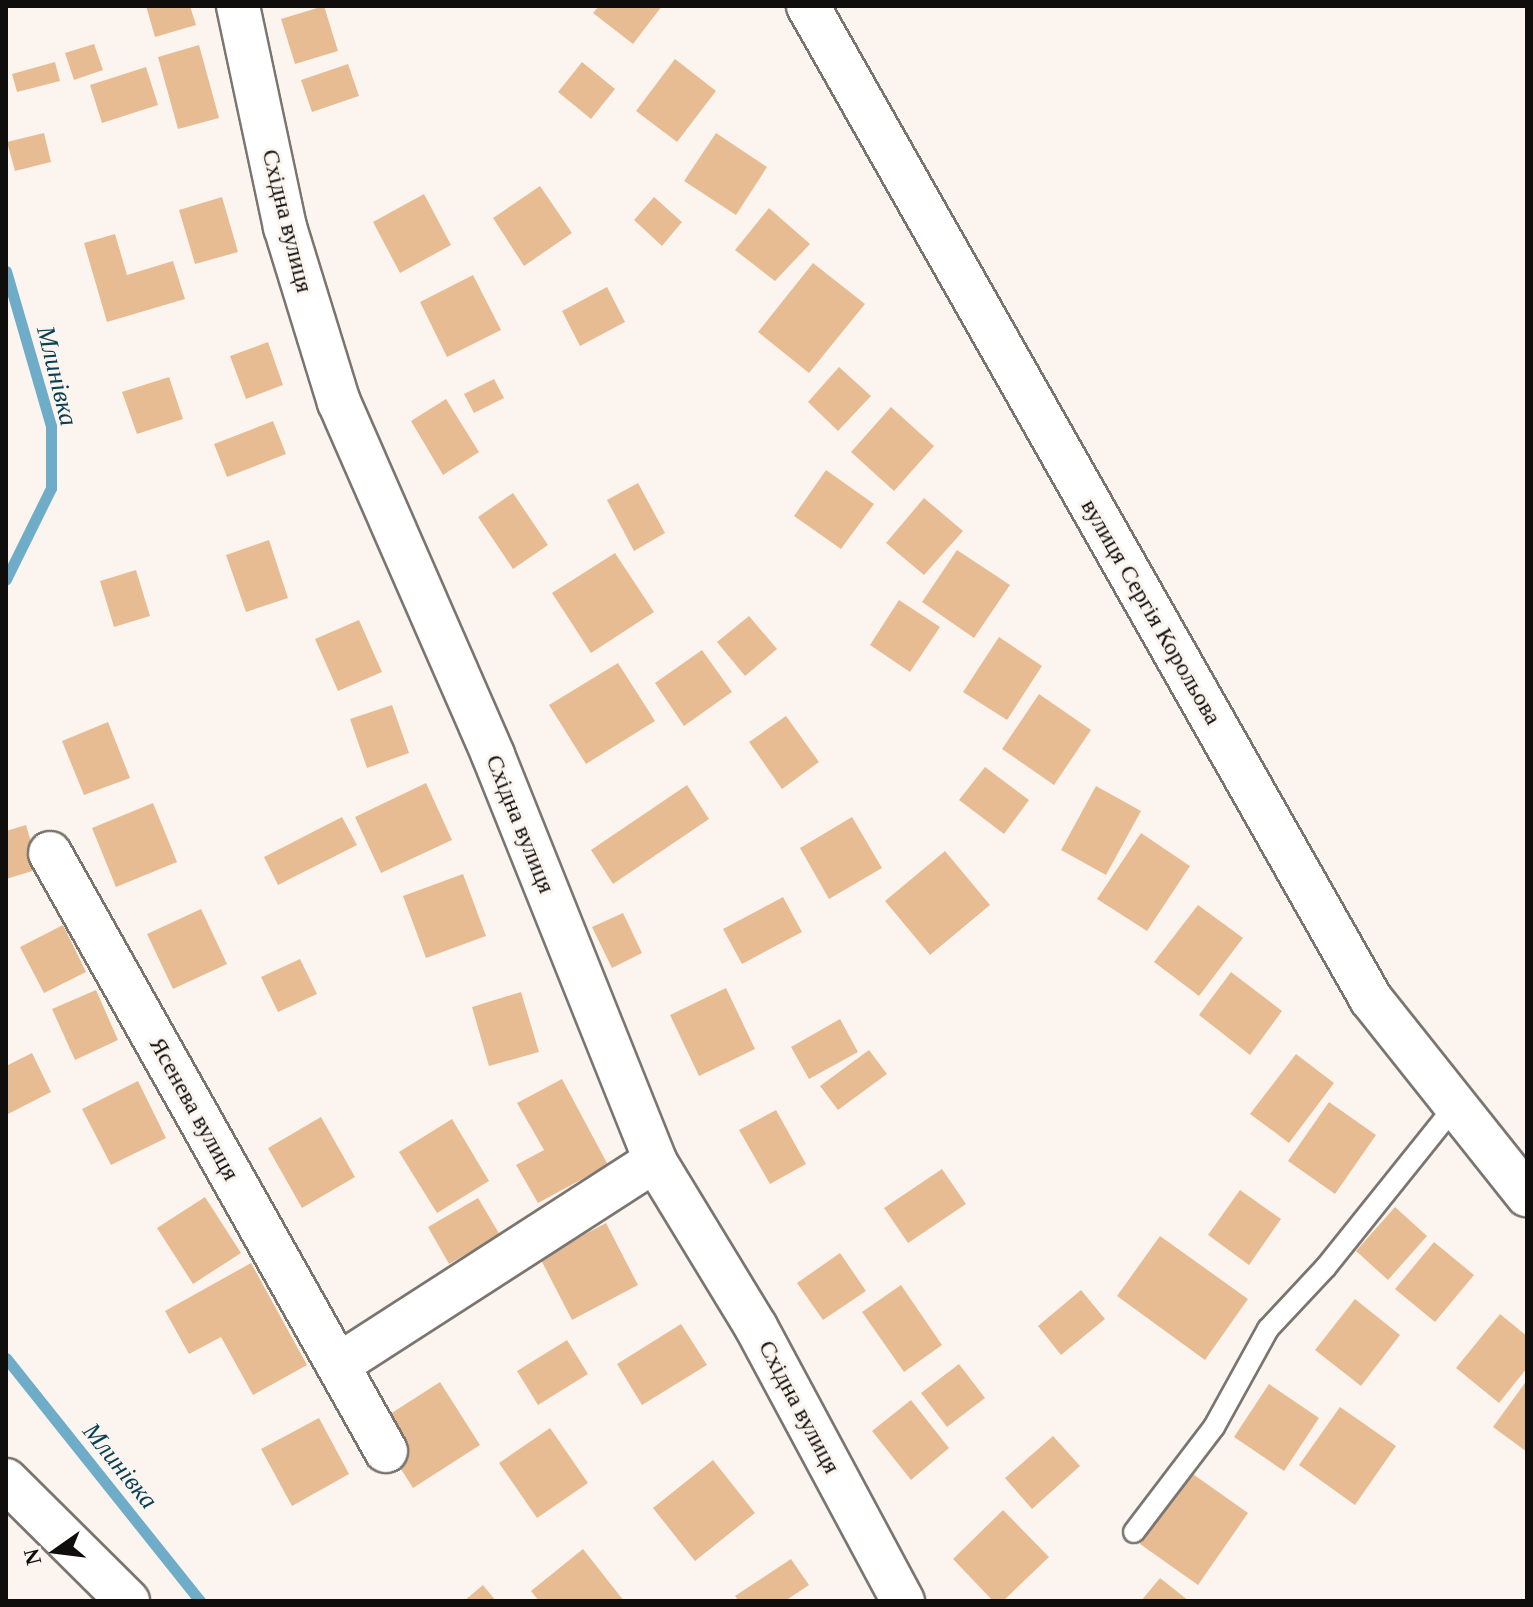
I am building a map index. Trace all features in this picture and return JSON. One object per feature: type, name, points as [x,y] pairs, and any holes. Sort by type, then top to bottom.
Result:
[{"type":"street","name":"Східна вулиця","points":[[238,6],[285,227],[339,402],[493,755],[655,1161],[756,1327],[903,1601]]},
{"type":"street","name":"вулиця Сергія Корольова","points":[[808,6],[1371,999],[1527,1195]]},
{"type":"street","name":"Ясенева вулиця","points":[[50,853],[386,1451]]},
{"type":"street","points":[[338,1365],[655,1161]]},
{"type":"street","points":[[6,1480],[128,1601]]},
{"type":"lane","points":[[1134,1532],[1214,1427],[1268,1329],[1326,1267],[1455,1106]]},
{"type":"building","points":[[146,6],[190,6],[196,25],[155,37]]},
{"type":"building","points":[[324,6],[338,51],[295,64],[281,19]]},
{"type":"building","points":[[599,6],[662,6],[633,44],[593,13]]},
{"type":"building","points":[[94,44],[103,70],[74,80],[65,53]]},
{"type":"building","points":[[199,45],[219,118],[178,129],[158,57]]},
{"type":"building","points":[[675,59],[716,91],[677,142],[636,111]]},
{"type":"building","points":[[55,62],[60,81],[17,92],[12,74]]},
{"type":"building","points":[[582,62],[615,89],[591,119],[558,92]]},
{"type":"building","points":[[348,64],[359,96],[312,112],[301,80]]},
{"type":"building","points":[[146,67],[158,105],[102,123],[90,85]]},
{"type":"building","points":[[44,133],[51,162],[15,171],[7,142]]},
{"type":"building","points":[[716,133],[767,167],[736,215],[684,181]]},
{"type":"building","points":[[540,186],[572,233],[524,266],[493,218]]},
{"type":"building","points":[[424,194],[451,245],[400,273],[373,222]]},
{"type":"building","points":[[222,197],[238,252],[195,264],[179,210]]},
{"type":"building","points":[[654,197],[682,222],[662,246],[634,220]]},
{"type":"building","points":[[769,208],[810,244],[775,281],[735,250]]},
{"type":"building","points":[[115,234],[127,275],[173,261],[185,299],[107,322],[84,243]]},
{"type":"building","points":[[813,263],[865,304],[809,373],[758,332]]},
{"type":"building","points":[[473,275],[501,330],[447,357],[420,302]]},
{"type":"building","points":[[607,287],[625,322],[580,346],[562,311]]},
{"type":"building","points":[[268,342],[283,385],[246,399],[230,356]]},
{"type":"building","points":[[839,367],[871,396],[838,431],[808,402]]},
{"type":"building","points":[[169,377],[183,419],[137,434],[122,392]]},
{"type":"building","points":[[494,379],[504,398],[474,413],[464,394]]},
{"type":"building","points":[[446,399],[479,452],[443,475],[411,421]]},
{"type":"building","points":[[891,407],[934,446],[894,491],[851,452]]},
{"type":"building","points":[[273,421],[286,454],[227,477],[214,444]]},
{"type":"building","points":[[826,470],[874,504],[841,549],[794,516]]},
{"type":"building","points":[[638,483],[665,533],[634,551],[607,500]]},
{"type":"building","points":[[513,493],[548,545],[513,569],[478,517]]},
{"type":"building","points":[[924,498],[963,531],[924,575],[886,543]]},
{"type":"building","points":[[269,540],[288,598],[246,612],[226,555]]},
{"type":"building","points":[[957,550],[1010,585],[974,638],[922,602]]},
{"type":"building","points":[[615,553],[654,612],[591,653],[552,593]]},
{"type":"building","points":[[136,570],[150,616],[114,627],[100,581]]},
{"type":"building","points":[[899,600],[940,627],[910,672],[870,645]]},
{"type":"building","points":[[749,616],[777,649],[745,676],[717,642]]},
{"type":"building","points":[[359,620],[382,672],[338,691],[315,639]]},
{"type":"building","points":[[999,637],[1042,666],[1007,720],[963,692]]},
{"type":"building","points":[[702,650],[732,692],[684,726],[655,683]]},
{"type":"building","points":[[618,663],[655,721],[586,764],[549,705]]},
{"type":"building","points":[[1039,694],[1091,730],[1054,785],[1002,749]]},
{"type":"building","points":[[392,705],[409,753],[367,768],[350,719]]},
{"type":"building","points":[[786,716],[819,762],[782,789],[749,742]]},
{"type":"building","points":[[108,722],[130,778],[84,795],[62,741]]},
{"type":"building","points":[[985,767],[1029,800],[1004,834],[959,800]]},
{"type":"building","points":[[426,783],[452,840],[381,873],[355,817]]},
{"type":"building","points":[[687,785],[709,819],[613,884],[591,850]]},
{"type":"building","points":[[1096,786],[1141,811],[1106,875],[1061,850]]},
{"type":"building","points":[[153,803],[177,862],[116,887],[92,828]]},
{"type":"building","points":[[342,817],[357,845],[278,885],[264,857]]},
{"type":"building","points":[[852,817],[882,868],[829,899],[800,848]]},
{"type":"building","points":[[26,825],[39,869],[6,879],[6,831]]},
{"type":"building","points":[[1141,833],[1190,866],[1147,931],[1097,899]]},
{"type":"building","points":[[945,851],[990,905],[930,955],[885,901]]},
{"type":"building","points":[[463,874],[486,936],[426,958],[403,896]]},
{"type":"building","points":[[783,897],[802,932],[742,964],[723,929]]},
{"type":"building","points":[[1198,905],[1243,938],[1199,996],[1154,962]]},
{"type":"building","points":[[201,909],[227,964],[173,989],[147,934]]},
{"type":"building","points":[[623,913],[642,953],[612,968],[592,927]]},
{"type":"building","points":[[63,925],[86,972],[44,993],[20,947]]},
{"type":"building","points":[[300,959],[317,994],[278,1012],[261,977]]},
{"type":"building","points":[[1231,972],[1282,1011],[1250,1055],[1199,1015]]},
{"type":"building","points":[[726,988],[755,1049],[699,1076],[670,1015]]},
{"type":"building","points":[[96,990],[118,1040],[75,1060],[52,1009]]},
{"type":"building","points":[[521,992],[539,1052],[489,1066],[472,1007]]},
{"type":"building","points":[[840,1019],[858,1052],[809,1079],[791,1047]]},
{"type":"building","points":[[869,1050],[887,1074],[838,1110],[820,1086]]},
{"type":"building","points":[[32,1053],[51,1092],[8,1114],[6,1066]]},
{"type":"building","points":[[1296,1054],[1334,1083],[1289,1143],[1250,1114]]},
{"type":"building","points":[[562,1079],[608,1165],[538,1203],[516,1165],[544,1150],[517,1103]]},
{"type":"building","points":[[138,1081],[166,1138],[111,1165],[82,1109]]},
{"type":"building","points":[[1329,1102],[1376,1135],[1335,1194],[1288,1161]]},
{"type":"building","points":[[776,1110],[806,1164],[770,1184],[739,1130]]},
{"type":"building","points":[[321,1117],[355,1177],[302,1208],[268,1148]]},
{"type":"building","points":[[452,1119],[489,1181],[437,1213],[399,1152]]},
{"type":"building","points":[[942,1169],[966,1204],[908,1243],[884,1208]]},
{"type":"building","points":[[1240,1190],[1281,1219],[1249,1265],[1208,1235]]},
{"type":"building","points":[[205,1197],[241,1253],[193,1284],[157,1228]]},
{"type":"building","points":[[478,1198],[500,1235],[449,1264],[428,1227]]},
{"type":"building","points":[[1395,1207],[1427,1236],[1388,1280],[1356,1251]]},
{"type":"building","points":[[606,1223],[638,1285],[572,1320],[540,1258]]},
{"type":"building","points":[[1160,1236],[1248,1299],[1205,1360],[1117,1296]]},
{"type":"building","points":[[1434,1242],[1474,1275],[1435,1322],[1395,1289]]},
{"type":"building","points":[[840,1253],[866,1291],[823,1320],[797,1283]]},
{"type":"building","points":[[251,1263],[307,1365],[253,1395],[221,1337],[189,1354],[165,1311]]},
{"type":"building","points":[[901,1285],[942,1345],[904,1372],[862,1312]]},
{"type":"building","points":[[1081,1290],[1105,1319],[1061,1355],[1038,1326]]},
{"type":"building","points":[[1355,1299],[1400,1335],[1361,1386],[1315,1350]]},
{"type":"building","points":[[1500,1314],[1527,1336],[1527,1368],[1499,1403],[1456,1368]]},
{"type":"building","points":[[681,1324],[707,1365],[642,1405],[617,1364]]},
{"type":"building","points":[[567,1340],[588,1374],[538,1405],[517,1371]]},
{"type":"building","points":[[959,1364],[985,1398],[947,1427],[921,1393]]},
{"type":"building","points":[[1527,1380],[1527,1452],[1493,1427]]},
{"type":"building","points":[[440,1382],[480,1445],[413,1488],[373,1425]]},
{"type":"building","points":[[1269,1384],[1319,1418],[1284,1471],[1234,1437]]},
{"type":"building","points":[[911,1400],[949,1448],[911,1480],[872,1431]]},
{"type":"building","points":[[1340,1407],[1396,1446],[1355,1505],[1299,1465]]},
{"type":"building","points":[[319,1418],[349,1474],[292,1506],[261,1449]]},
{"type":"building","points":[[550,1428],[588,1483],[537,1518],[499,1463]]},
{"type":"building","points":[[1053,1436],[1080,1466],[1032,1509],[1005,1478]]},
{"type":"building","points":[[713,1460],[755,1513],[695,1561],[653,1508]]},
{"type":"building","points":[[1190,1472],[1248,1513],[1198,1585],[1140,1544]]},
{"type":"building","points":[[1003,1510],[1049,1557],[1003,1601],[993,1601],[953,1559]]},
{"type":"building","points":[[583,1549],[624,1601],[539,1601],[531,1591]]},
{"type":"building","points":[[791,1559],[809,1585],[785,1601],[739,1601],[735,1596]]},
{"type":"building","points":[[1160,1578],[1189,1601],[1141,1601]]},
{"type":"building","points":[[483,1585],[496,1601],[464,1601]]},
{"type":"waterway","name":"Млинівка","points":[[6,271],[51,426],[51,488],[6,579]]},
{"type":"waterway","name":"Млинівка","points":[[6,1358],[200,1601]]}]
